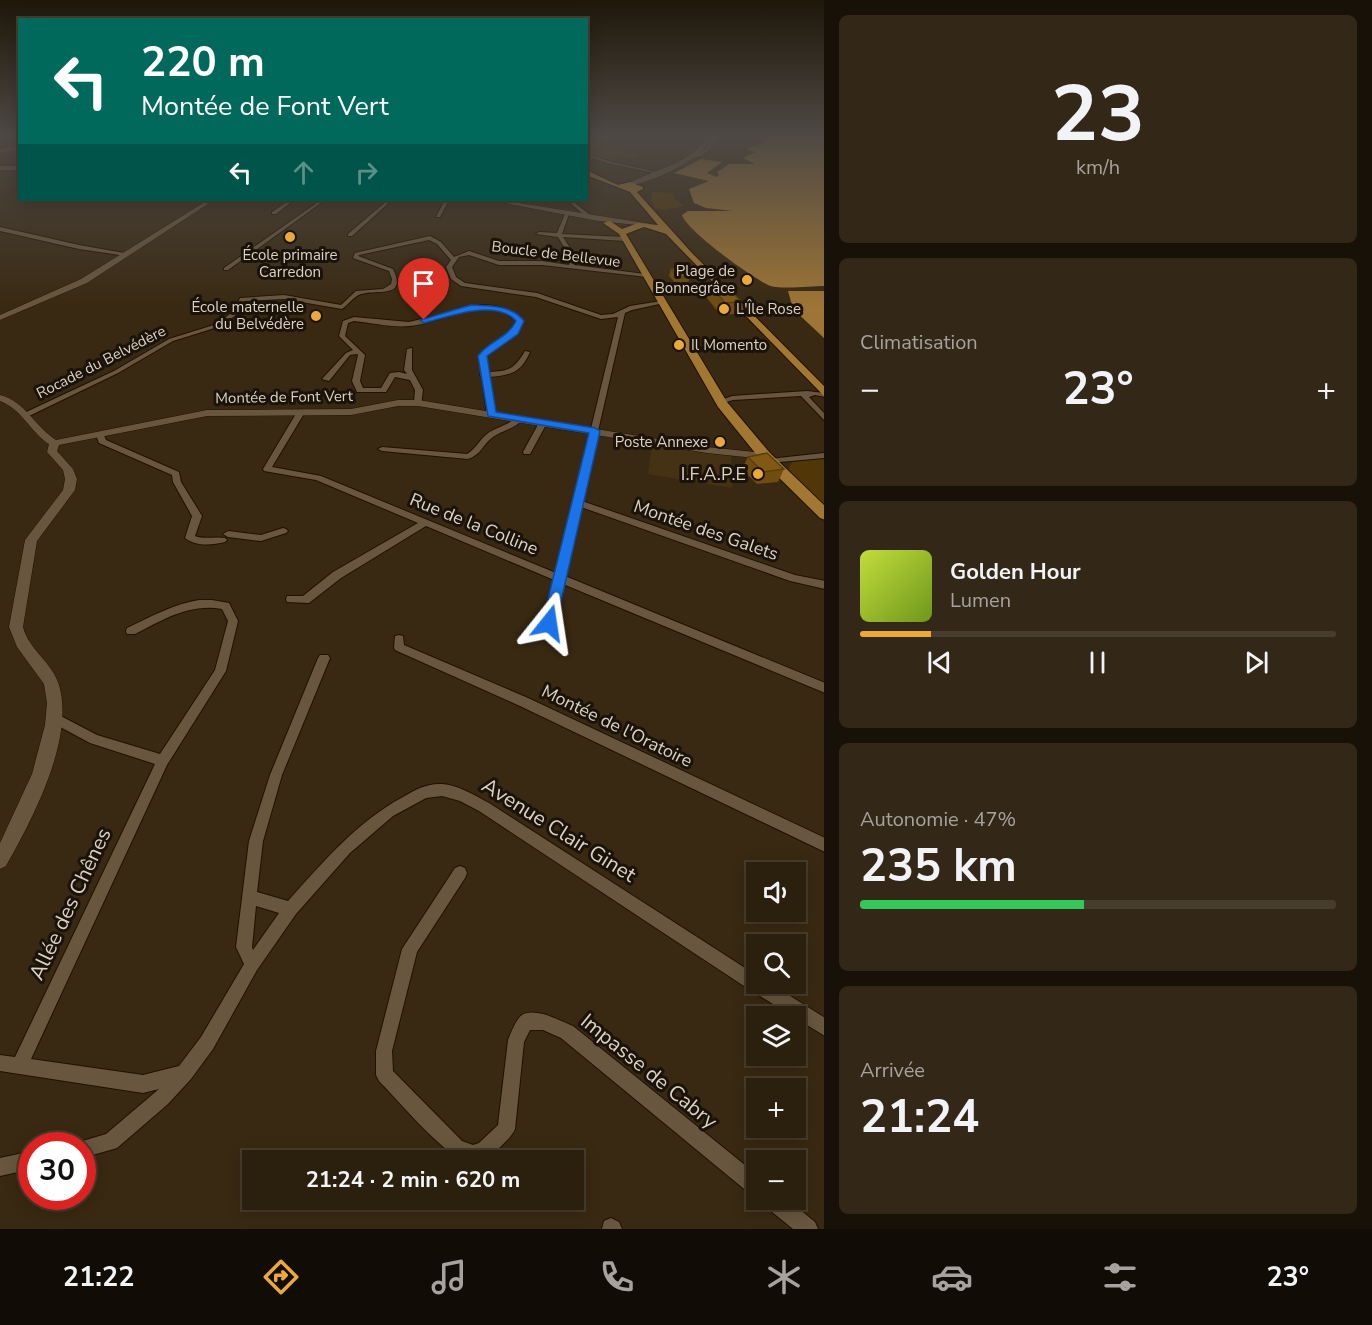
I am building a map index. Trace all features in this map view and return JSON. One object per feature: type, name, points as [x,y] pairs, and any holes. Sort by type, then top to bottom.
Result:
[{"type":"main road","points":[[626,233],[651,222],[651,217],[633,193]]},
{"type":"main road","points":[[633,193],[660,225],[824,394]]},
{"type":"main road","points":[[498,201],[598,219],[660,225]]},
{"type":"main road","points":[[559,212],[608,223],[626,233],[645,276],[659,295],[720,402],[767,459],[824,514]]},
{"type":"main road","points":[[626,233],[660,225]]},
{"type":"street","points":[[0,318],[84,281],[209,201]]},
{"type":"street","points":[[274,213],[291,201]]},
{"type":"street","points":[[226,269],[322,201]]},
{"type":"street","points":[[350,235],[389,201]]},
{"type":"street","points":[[438,216],[446,201]]},
{"type":"street","points":[[570,201],[584,215]]},
{"type":"street","points":[[567,214],[560,234],[573,257],[571,267]]},
{"type":"street","points":[[0,229],[79,247],[128,254]]},
{"type":"street","points":[[539,234],[626,233]]},
{"type":"street","name":"Rocade du Belvédère","points":[[26,414],[116,372],[171,340],[219,325],[238,311],[243,295],[284,297],[342,307],[363,291],[381,292],[393,285],[394,275],[386,267],[355,257],[357,254],[430,238],[439,243],[453,259]]},
{"type":"street","name":"Boucle de Bellevue","points":[[453,259],[469,253],[499,263],[527,262],[645,276]]},
{"type":"street","points":[[453,259],[450,272],[453,278],[463,285],[537,295],[601,317],[622,312],[659,295],[714,291],[721,288]]},
{"type":"street","points":[[411,378],[399,374],[393,375],[383,390],[360,390],[356,381],[362,360],[358,351],[341,333],[348,320],[410,324],[471,308],[495,309],[515,315],[520,321],[515,332],[488,349],[483,356],[491,414]]},
{"type":"street","points":[[549,623],[622,312]]},
{"type":"street","points":[[410,349],[407,364],[411,378],[419,390],[418,403]]},
{"type":"street","points":[[326,379],[348,354],[358,351]]},
{"type":"street","points":[[484,375],[517,369],[522,365],[527,352]]},
{"type":"street","points":[[720,402],[732,398],[807,393],[824,395]]},
{"type":"street","points":[[807,393],[804,396],[806,400],[824,418]]},
{"type":"street","points":[[0,398],[14,402],[26,414],[39,433],[54,443],[52,452],[68,469],[71,479],[69,490],[31,540],[16,627],[18,639],[50,681],[55,700],[55,718],[50,745],[11,842],[0,860]]},
{"type":"street","name":"Montée de Font Vert","points":[[54,443],[207,413],[351,412],[398,403],[418,403],[767,459],[824,455]]},
{"type":"street","name":"Rue de la Colline","points":[[301,412],[267,470],[318,478],[824,688]]},
{"type":"street","points":[[382,449],[468,457],[477,452],[486,438],[510,427],[519,419]]},
{"type":"street","points":[[527,452],[543,423]]},
{"type":"street","points":[[100,435],[102,441],[176,474],[177,482],[197,516],[190,538],[201,542],[225,537],[261,538],[283,531]]},
{"type":"street","name":"Montée des Galets","points":[[578,503],[794,578],[824,585]]},
{"type":"street","points":[[291,599],[305,600],[337,575],[427,522]]},
{"type":"street","name":"Allée des Chênes","points":[[19,1066],[163,761],[220,671],[234,621],[225,606],[207,602],[186,605],[131,632]]},
{"type":"street","name":"Montée de l'Oratoire","points":[[399,639],[399,647],[524,702],[824,845]]},
{"type":"street","points":[[252,965],[244,947],[256,841],[276,775],[324,658]]},
{"type":"street","points":[[55,718],[94,739],[163,761]]},
{"type":"street","name":"Avenue Clair Ginet","points":[[96,1146],[111,1142],[162,1098],[185,1073],[212,1034],[252,965],[291,909],[345,848],[388,812],[424,792],[442,789],[463,796],[484,807],[746,977]]},
{"type":"street","name":"Impasse de Cabry","points":[[460,873],[410,949],[384,1051],[385,1075],[456,1147],[473,1155],[485,1149],[506,1129],[516,1040],[526,1022],[543,1022],[567,1032],[746,1178]]},
{"type":"street","points":[[249,897],[291,909]]},
{"type":"street","name":"Avenue Clair Ginet","points":[[772,994],[824,1027]]},
{"type":"street","points":[[0,1063],[143,1084],[162,1081],[185,1073]]},
{"type":"street","points":[[0,1167],[18,1163]]},
{"type":"street","points":[[785,1210],[808,1229]]},
{"type":"shaded area","points":[[652,193],[673,193],[675,199],[684,206],[664,210],[655,208],[651,200]]},
{"type":"shaded area","points":[[691,193],[824,193],[824,286],[787,288],[773,286],[748,273],[695,232],[682,215],[688,211],[733,211],[706,208],[694,203]]},
{"type":"shaded area","points":[[788,291],[824,291],[824,338],[793,309]]},
{"type":"shaded area","points":[[652,443],[731,456],[733,485],[731,488],[648,474]]},
{"type":"shaded area","points":[[824,458],[824,505],[788,470],[792,462]]},
{"type":"building","points":[[671,269],[682,269],[690,277],[679,278]]},
{"type":"building","points":[[710,285],[724,285],[740,300],[725,303]]},
{"type":"building","points":[[767,453],[784,469],[763,472],[748,457]]},
{"type":"place","name":"École primaire Carredon","points":[[290,237]]},
{"type":"place","name":"Plage de Bonnegrâce","points":[[747,280]]},
{"type":"place","name":"L'Île Rose","points":[[724,309]]},
{"type":"place","name":"École maternelle du Belvédère","points":[[316,316]]},
{"type":"place","name":"Il Momento","points":[[679,345]]},
{"type":"place","name":"Poste Annexe","points":[[720,442]]},
{"type":"place","name":"I.F.A.P.E","points":[[758,474]]},
{"type":"route","points":[[424,320],[471,308],[495,309],[515,315],[520,321],[515,332],[488,349],[483,356],[482,363],[491,414],[595,431],[549,623]]}]
